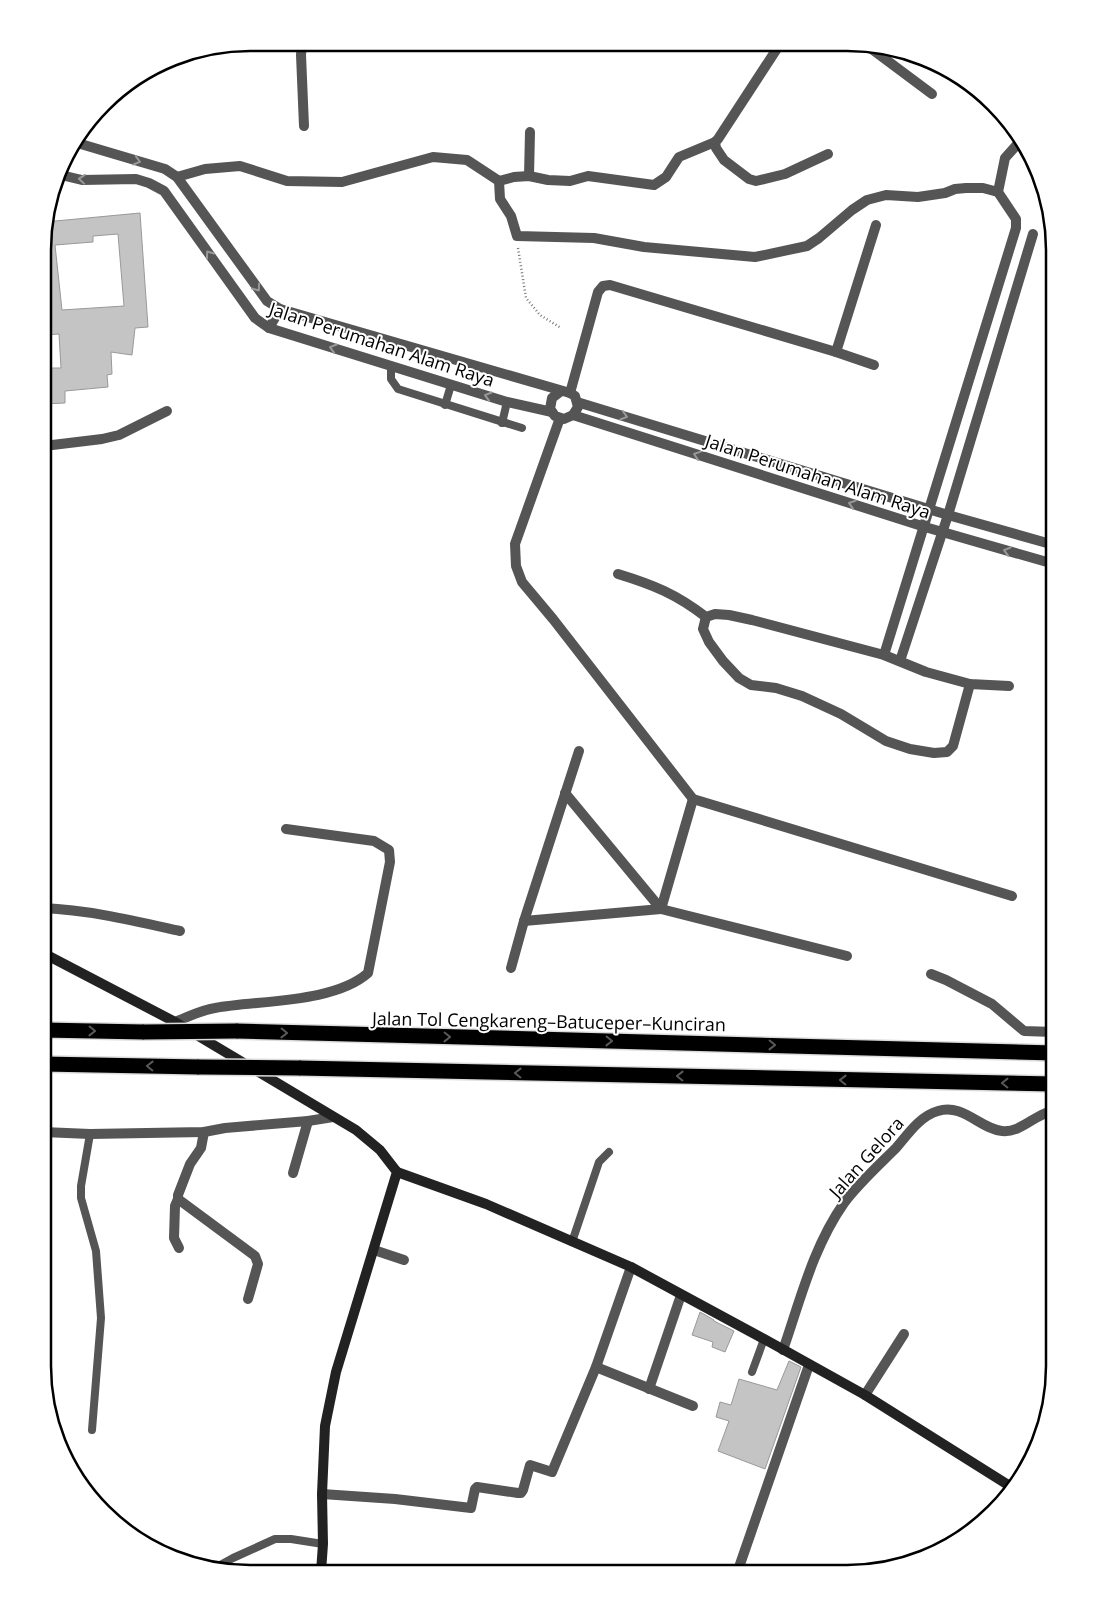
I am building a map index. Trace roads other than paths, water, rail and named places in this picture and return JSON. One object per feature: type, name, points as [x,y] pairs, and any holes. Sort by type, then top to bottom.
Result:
[{"type":"highway","name":"Jalan Tol Cengkareng–Batuceper–Kunciran","points":[[51,1030],[236,1032],[1046,1053]]},
{"type":"highway","points":[[51,1064],[1046,1084]]},
{"type":"main road","points":[[51,957],[175,1022],[356,1130],[380,1150],[397,1172],[486,1204],[631,1267],[865,1395],[1007,1484]]},
{"type":"main road","points":[[322,1565],[325,1426],[336,1372],[397,1172]]},
{"type":"street","points":[[301,51],[304,126]]},
{"type":"street","points":[[177,177],[205,169],[240,166],[287,181],[342,182],[433,156],[467,160],[498,181],[529,176],[548,180],[570,181],[588,176],[654,185],[666,177],[679,157],[715,142],[775,51]]},
{"type":"street","points":[[878,54],[932,94]]},
{"type":"street","points":[[529,176],[530,132]]},
{"type":"street","points":[[715,142],[716,148],[724,160],[749,179],[756,181],[785,174],[828,154]]},
{"type":"street","name":"Jalan Perumahan Alam Raya","points":[[82,144],[165,168],[177,177],[267,301],[280,309],[566,392]]},
{"type":"street","points":[[998,192],[1005,158],[1016,146]]},
{"type":"street","name":"Jalan Perumahan Alam Raya","points":[[65,176],[82,180],[136,179],[164,191],[255,318],[269,328],[556,416]]},
{"type":"street","points":[[498,181],[500,199],[511,216],[515,232],[594,238],[644,247],[755,257],[807,246],[867,200],[886,194],[918,197],[966,188],[983,188],[998,192],[1016,219],[1016,228],[884,655]]},
{"type":"street","points":[[836,352],[876,225]]},
{"type":"street","points":[[900,661],[943,532],[1033,234]]},
{"type":"street","points":[[566,392],[598,292],[603,286],[610,285],[874,365]]},
{"type":"street","points":[[269,328],[280,309]]},
{"type":"street","points":[[556,416],[569,418],[573,415],[578,406],[574,396],[566,392],[558,392],[552,398],[550,405],[556,416],[515,544],[516,566],[522,582],[554,618],[692,799],[1012,896]]},
{"type":"street","name":"Jalan Perumahan Alam Raya","points":[[577,402],[930,510],[1046,542]]},
{"type":"street","points":[[51,445],[119,436],[167,411]]},
{"type":"street","name":"Jalan Perumahan Alam Raya","points":[[573,415],[925,527],[1046,562]]},
{"type":"street","points":[[618,574],[656,586],[686,601],[706,617]]},
{"type":"street","points":[[706,617],[715,614],[729,615],[884,655],[926,672],[970,684],[1009,686]]},
{"type":"street","points":[[706,617],[704,628],[709,642],[739,678],[751,685],[776,688],[802,696],[841,714],[886,741],[910,749],[934,754],[947,752],[953,746],[970,684]]},
{"type":"street","points":[[511,968],[524,921],[579,751]]},
{"type":"street","points":[[565,793],[661,909]]},
{"type":"street","points":[[661,909],[692,799]]},
{"type":"street","points":[[175,1022],[214,1008],[303,997],[340,989],[359,981],[368,973],[390,862],[389,850],[374,841],[286,829]]},
{"type":"street","points":[[51,908],[114,916],[180,931]]},
{"type":"street","points":[[524,921],[661,909],[847,956]]},
{"type":"street","points":[[930,974],[946,980],[992,1004],[1024,1032],[1046,1032]]},
{"type":"street","name":"Jalan Gelora","points":[[783,1350],[819,1246],[828,1227],[846,1201],[927,1115],[947,1109],[967,1114],[996,1130],[1005,1131],[1018,1128],[1046,1113]]},
{"type":"street","points":[[51,1132],[90,1134],[204,1132],[225,1128],[308,1122],[333,1117]]},
{"type":"street","points":[[293,1173],[308,1122]]},
{"type":"street","points":[[180,1248],[174,1238],[175,1206],[190,1164],[201,1148],[204,1132]]},
{"type":"street","points":[[178,1199],[255,1256],[258,1264],[248,1299]]},
{"type":"street","points":[[374,1250],[404,1260]]},
{"type":"street","points":[[322,1494],[395,1499],[471,1508],[477,1487],[521,1493],[530,1465],[552,1472],[596,1367],[631,1267]]},
{"type":"street","points":[[650,1389],[681,1295]]},
{"type":"street","points":[[865,1395],[904,1334]]},
{"type":"street","points":[[740,1565],[809,1365]]},
{"type":"street","points":[[596,1367],[693,1406]]},
{"type":"lane","points":[[391,366],[391,379],[398,389],[522,428]]},
{"type":"lane","points":[[445,405],[451,385]]},
{"type":"lane","points":[[502,423],[508,402]]},
{"type":"lane","points":[[90,1134],[81,1186],[81,1198],[96,1252],[101,1318],[92,1430]]},
{"type":"lane","points":[[572,1242],[599,1162],[609,1152]]},
{"type":"lane","points":[[752,1372],[764,1339]]},
{"type":"lane","points":[[224,1563],[275,1539],[291,1539],[323,1544]]}]
